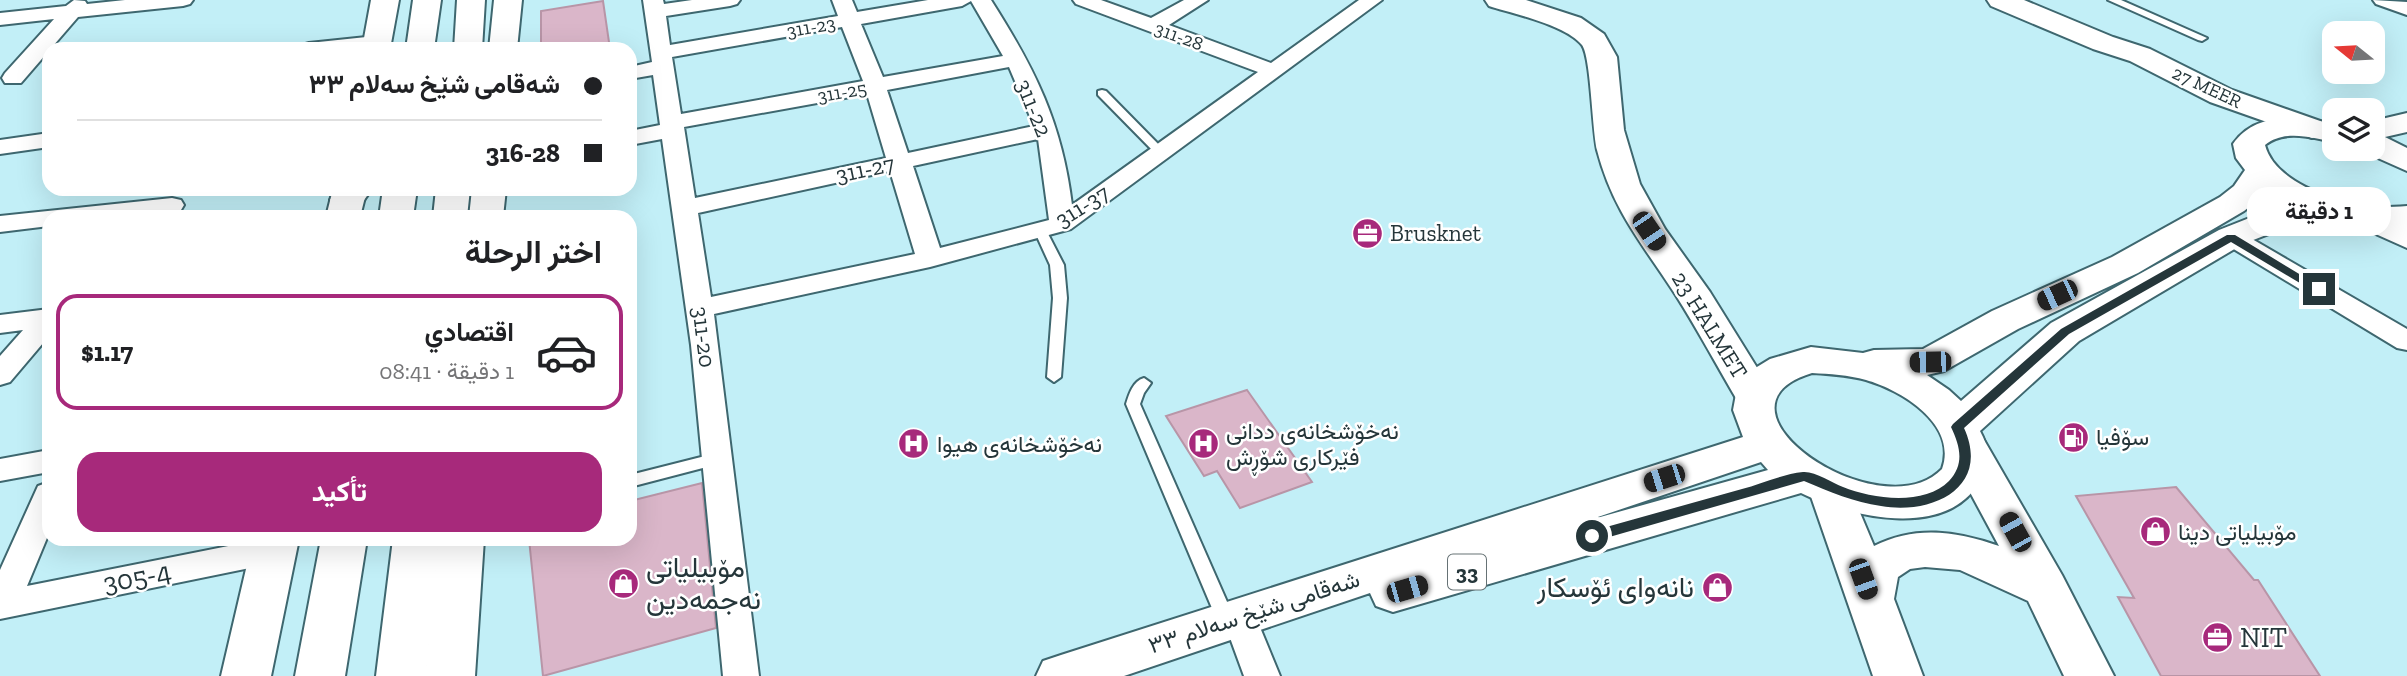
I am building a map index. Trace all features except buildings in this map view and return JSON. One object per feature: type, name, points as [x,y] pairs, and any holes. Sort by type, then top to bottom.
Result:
[{"type":"main road","points":[[377,42],[385,0]]},
{"type":"main road","points":[[468,42],[471,0]]},
{"type":"main road","points":[[504,42],[508,0]]},
{"type":"main road","name":"23 HALMET","points":[[1499,0],[1571,24],[1594,40],[1602,57],[1608,130],[1623,184],[1649,231],[1692,292],[1754,395]]},
{"type":"main road","name":"27 MEER","points":[[2001,0],[2103,43],[2140,55],[2231,100],[2322,129]]},
{"type":"main road","points":[[420,5],[420,42]]},
{"type":"main road","name":"27 MEER","points":[[2103,43],[2117,56],[2200,101],[2228,122],[2255,157]]},
{"type":"main road","points":[[2385,128],[2407,122]]},
{"type":"main road","points":[[1858,364],[1930,362],[2005,320],[2124,265],[2232,204],[2246,193],[2263,131],[2293,127],[2322,130]]},
{"type":"main road","points":[[2385,150],[2407,161]]},
{"type":"main road","points":[[2255,157],[2294,192],[2407,237]]},
{"type":"main road","points":[[1961,435],[2065,332],[2231,237],[2284,216],[2349,212],[2407,216]]},
{"type":"main road","points":[[1961,435],[1966,461],[1961,476],[1950,488],[1932,497],[1909,502],[1884,502],[1857,497],[1818,482],[1784,461],[1768,444],[1752,410],[1754,395],[1767,376],[1791,364],[1833,360],[1858,364],[1906,381],[1927,394],[1945,410],[1961,435],[2045,587],[2089,676]]},
{"type":"main road","name":"شەقامی شێخ سەلام ٣٣","points":[[1061,676],[1245,644],[1768,444]]},
{"type":"main road","points":[[1818,482],[1870,599],[1898,676]]},
{"type":"main road","name":"شەقامی شێخ سەلام ٣٣","points":[[1131,676],[1818,482]]},
{"type":"main road","points":[[246,676],[275,546]]},
{"type":"main road","points":[[320,676],[343,546]]},
{"type":"main road","points":[[401,676],[415,546]]},
{"type":"main road","points":[[450,676],[460,546]]},
{"type":"main road","points":[[1870,599],[1873,578],[1879,567],[1893,555],[1921,549],[1948,549],[1977,556],[2045,587]]},
{"type":"street","points":[[0,19],[78,5],[183,0]]},
{"type":"street","points":[[654,6],[730,0]]},
{"type":"street","name":"311-23","points":[[637,70],[660,60],[846,10],[962,0]]},
{"type":"street","name":"311-22","points":[[981,0],[1040,114],[1054,159],[1051,227]]},
{"type":"street","name":"311-28","points":[[1083,0],[1274,71]]},
{"type":"street","points":[[1153,26],[1198,0]]},
{"type":"street","name":"311-37","points":[[700,308],[930,259],[1051,227],[1161,153],[1372,0]]},
{"type":"street","points":[[2383,0],[2407,9]]},
{"type":"street","points":[[42,42],[78,5]]},
{"type":"street","name":"311-20","points":[[654,6],[670,127],[700,308],[741,676]]},
{"type":"street","points":[[846,10],[901,162],[930,259]]},
{"type":"street","points":[[7,79],[42,43]]},
{"type":"street","name":"311-25","points":[[637,136],[875,85],[1014,60]]},
{"type":"street","points":[[7,79],[42,75]]},
{"type":"street","name":"311-27","points":[[684,208],[1045,131]]},
{"type":"street","points":[[0,147],[42,142]]},
{"type":"street","points":[[122,210],[173,204]]},
{"type":"street","points":[[0,224],[42,219]]},
{"type":"street","points":[[2231,237],[2407,341]]},
{"type":"street","points":[[0,324],[42,319]]},
{"type":"street","points":[[0,375],[42,326]]},
{"type":"street","points":[[0,470],[42,462]]},
{"type":"street","points":[[1,605],[42,510]]},
{"type":"street","name":"305-4","points":[[1,605],[266,546]]},
{"type":"lane","points":[[2113,0],[2202,38]]},
{"type":"lane","points":[[1102,93],[1161,153]]},
{"type":"lane","points":[[1051,227],[1060,298],[1054,377]]},
{"type":"lane","points":[[1144,383],[1133,404],[1245,644]]},
{"type":"lane","points":[[637,479],[717,459]]},
{"type":"place","name":"Brusknet","points":[[1367,233]]},
{"type":"place","name":"سۆفیا","points":[[2073,437]]},
{"type":"place","name":"نەخۆشخانەی هیوا","points":[[914,444]]},
{"type":"place","name":"نەخۆشخانەی ددانی فێرکاری شۆڕش","points":[[1203,444]]},
{"type":"place","name":"مۆبیلیاتی دینا","points":[[2155,532]]},
{"type":"place","name":"مۆبیلیاتی نەجمەدین","points":[[623,583]]},
{"type":"place","name":"نانەوای ئۆسکار","points":[[1717,587]]},
{"type":"place","name":"NIT","points":[[2217,637]]},
{"type":"route","points":[[1592,536],[1805,476],[1843,493],[1884,502],[1909,502],[1932,497],[1950,488],[1961,476],[1966,461],[1965,444],[1958,427],[2027,363],[2065,332],[2231,237],[2319,289]]}]
